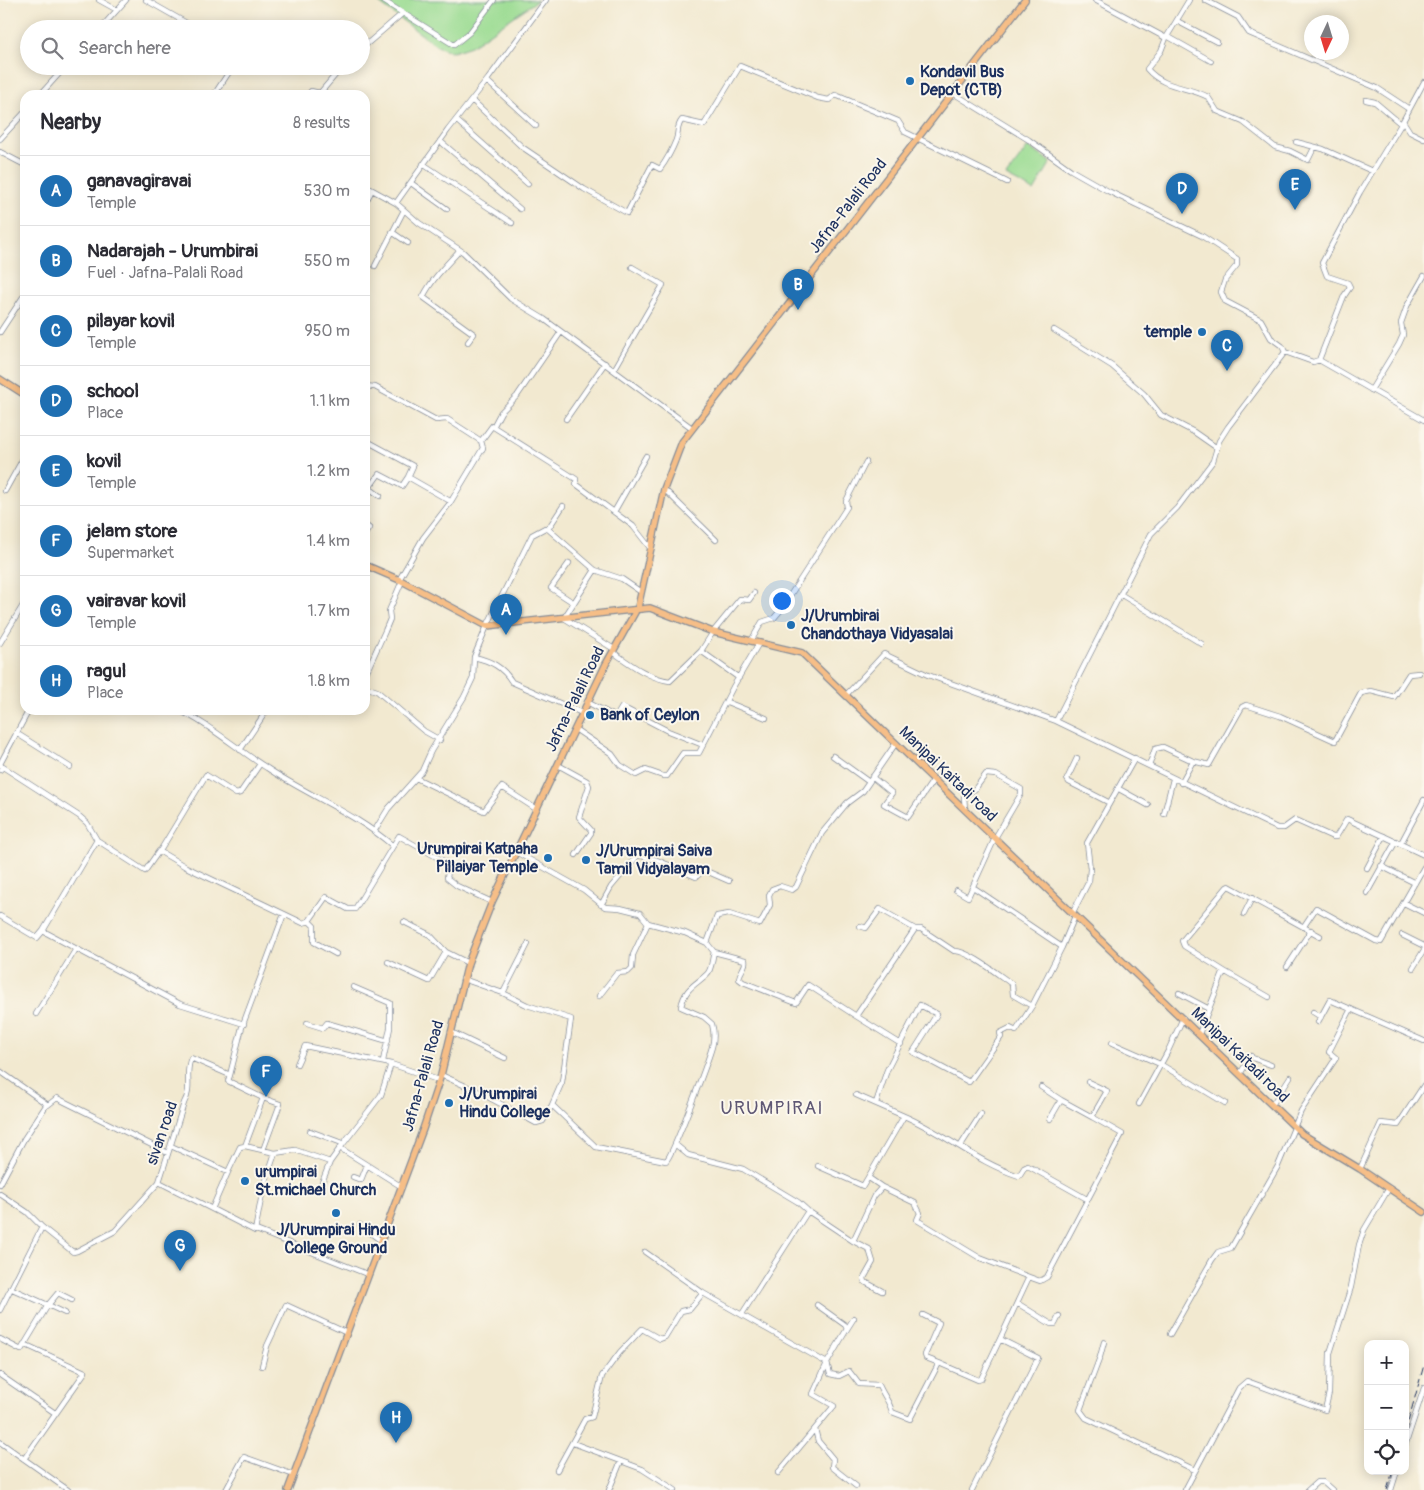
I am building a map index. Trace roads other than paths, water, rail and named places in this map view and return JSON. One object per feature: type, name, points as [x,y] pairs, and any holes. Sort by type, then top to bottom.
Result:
[{"type":"main road","name":"Jafna-Palali Road","points":[[288,1490],[380,1240],[402,1187],[440,1077],[468,963],[492,902],[587,702],[638,608],[664,489],[682,442],[1025,0]]},
{"type":"main road","points":[[0,379],[20,392]]},
{"type":"main road","points":[[370,567],[487,626]]},
{"type":"main road","name":"Manipai Kaitadi road","points":[[487,626],[638,608],[659,610],[713,632],[802,653],[1302,1134],[1360,1169],[1424,1212]]},
{"type":"street","points":[[99,0],[117,10]]},
{"type":"street","points":[[108,20],[126,0]]},
{"type":"street","points":[[146,0],[182,20]]},
{"type":"street","points":[[382,0],[454,45],[470,32],[494,0]]},
{"type":"street","points":[[396,203],[440,140],[487,81],[546,0]]},
{"type":"street","points":[[1096,0],[1211,61]]},
{"type":"street","points":[[1189,0],[1167,37],[1161,52],[1147,69],[1153,75],[1177,88],[1208,97],[1213,108],[1243,122],[1275,147],[1290,151],[1308,160],[1314,148]]},
{"type":"street","points":[[1205,0],[1238,17],[1249,33],[1376,88],[1410,110]]},
{"type":"street","points":[[370,41],[403,13]]},
{"type":"street","points":[[1177,21],[1217,42]]},
{"type":"street","points":[[472,100],[522,147],[584,189],[627,213],[652,165],[660,170],[665,163],[677,138],[682,120],[704,125],[740,66],[818,98],[829,100],[835,95],[890,116],[900,122],[905,132],[1007,182]]},
{"type":"street","points":[[45,90],[58,75]]},
{"type":"street","points":[[217,90],[227,75]]},
{"type":"street","points":[[323,90],[335,75]]},
{"type":"street","points":[[487,81],[536,126]]},
{"type":"street","points":[[1319,360],[1344,296],[1350,286],[1348,283],[1327,276],[1322,263],[1372,171],[1410,110],[1424,82]]},
{"type":"street","points":[[953,93],[1029,140],[1078,174],[1108,191],[1202,236],[1237,259],[1237,265],[1225,280],[1221,292],[1225,301],[1261,320],[1271,338],[1282,346],[1285,352],[1313,362],[1319,360],[1424,420]]},
{"type":"street","points":[[1366,100],[1375,102],[1402,122],[1410,132],[1424,139]]},
{"type":"street","points":[[0,139],[20,117]]},
{"type":"street","points":[[456,120],[528,184]]},
{"type":"street","points":[[440,140],[520,209]]},
{"type":"street","points":[[1296,142],[1323,150],[1372,171]]},
{"type":"street","points":[[0,152],[20,163]]},
{"type":"street","points":[[424,164],[512,223]]},
{"type":"street","points":[[411,183],[447,208]]},
{"type":"street","points":[[370,193],[372,190],[396,203],[460,250],[511,299],[605,363],[692,428]]},
{"type":"street","points":[[375,266],[404,210]]},
{"type":"street","points":[[392,232],[408,243]]},
{"type":"street","points":[[460,250],[446,268],[436,275],[423,298],[474,334],[468,342]]},
{"type":"street","points":[[614,370],[663,286],[632,266]]},
{"type":"street","points":[[1371,390],[1400,344],[1403,335],[1401,324],[1407,306],[1424,276]]},
{"type":"street","points":[[0,332],[20,302]]},
{"type":"street","points":[[1054,330],[1112,366],[1144,394],[1161,415],[1194,432],[1217,448]]},
{"type":"street","points":[[481,442],[493,427],[501,412],[521,391],[561,332]]},
{"type":"street","points":[[1056,721],[1151,534],[1177,508],[1213,461],[1217,448],[1228,427],[1285,352]]},
{"type":"street","points":[[566,418],[605,363]]},
{"type":"street","points":[[370,386],[436,420],[447,419],[481,442],[483,448],[450,501],[423,538],[400,581],[390,611],[390,619],[370,664]]},
{"type":"street","points":[[493,427],[576,479],[576,484],[633,526],[651,549]]},
{"type":"street","points":[[370,443],[413,466],[402,486],[379,474],[370,487]]},
{"type":"street","points":[[614,512],[646,456]]},
{"type":"street","points":[[751,641],[762,622],[774,618],[780,611],[833,531],[847,507],[846,501],[866,462]]},
{"type":"street","points":[[5,491],[20,464]]},
{"type":"street","points":[[408,477],[450,501]]},
{"type":"street","points":[[370,489],[380,496]]},
{"type":"street","points":[[664,489],[716,540]]},
{"type":"street","points":[[563,506],[548,529],[595,570],[622,579],[641,592]]},
{"type":"street","points":[[375,830],[388,809],[422,771],[440,740],[473,678],[474,657],[487,626],[532,535],[545,528]]},
{"type":"street","points":[[569,563],[551,588],[574,602]]},
{"type":"street","points":[[595,570],[564,618],[636,669],[660,680],[670,681],[701,651],[713,632],[740,600],[749,600],[754,593]]},
{"type":"street","points":[[1120,594],[1202,644]]},
{"type":"street","points":[[0,643],[20,610]]},
{"type":"street","points":[[575,729],[612,754],[620,765],[636,775],[646,770],[667,776],[683,753],[697,754],[759,643]]},
{"type":"street","points":[[701,651],[739,678]]},
{"type":"street","points":[[846,695],[884,654],[928,675],[1056,721],[1281,830],[1294,820],[1333,838],[1336,837],[1347,819],[1396,840],[1424,855]]},
{"type":"street","points":[[474,657],[498,665],[506,672],[512,682],[582,713]]},
{"type":"street","points":[[1149,766],[1155,749],[1163,746],[1193,761],[1209,765],[1242,707],[1246,705],[1280,716],[1335,741],[1361,693],[1371,691],[1394,697],[1409,674],[1419,673]]},
{"type":"street","points":[[370,688],[377,691],[424,731],[440,740]]},
{"type":"street","points":[[587,702],[616,717],[622,707],[668,731],[703,745]]},
{"type":"street","points":[[727,702],[766,718]]},
{"type":"street","points":[[26,715],[0,764],[1,768],[80,816],[87,822],[98,840],[145,871],[160,851],[206,775],[236,794],[240,793],[260,764]]},
{"type":"street","points":[[186,715],[260,764],[346,811],[375,830],[393,846]]},
{"type":"street","points":[[240,750],[264,715]]},
{"type":"street","points":[[16,733],[70,767]]},
{"type":"street","points":[[708,943],[717,916],[722,914],[738,916],[753,924],[760,924],[770,905],[769,896],[772,889],[780,886],[792,890],[796,887],[822,833],[838,813],[863,790],[896,743]]},
{"type":"street","points":[[833,756],[869,782]]},
{"type":"street","points":[[1077,758],[1067,779],[1069,782],[1108,802]]},
{"type":"street","points":[[876,1103],[887,1070],[920,1005],[937,1014],[913,1052],[969,1082],[1001,1037],[1000,1033],[1010,1028],[1016,1031],[1032,1006],[1062,947],[1073,915],[1089,881],[1090,869],[1087,843],[1108,802],[1119,789],[1135,758]]},
{"type":"street","points":[[1181,782],[1193,761]]},
{"type":"street","points":[[558,764],[587,781],[590,786],[579,817],[591,830],[591,833],[576,855]]},
{"type":"street","points":[[956,890],[968,897],[995,838],[1020,794],[1020,789],[996,775],[986,774],[975,789],[964,796],[965,810]]},
{"type":"street","points":[[872,777],[892,793],[884,804],[908,816],[934,779]]},
{"type":"street","points":[[416,778],[484,811],[502,787],[536,809]]},
{"type":"street","points":[[1164,814],[1173,779]]},
{"type":"street","points":[[1119,789],[1148,805]]},
{"type":"street","points":[[1402,843],[1424,802]]},
{"type":"street","points":[[160,851],[186,867],[303,923],[309,921],[326,897],[348,909],[354,909],[372,883],[399,836],[449,864],[447,878],[457,886],[492,902]]},
{"type":"street","points":[[1367,868],[1384,836]]},
{"type":"street","points":[[0,916],[37,938],[98,840]]},
{"type":"street","points":[[1367,893],[1396,840]]},
{"type":"street","points":[[516,852],[584,890],[601,905],[640,913],[648,923],[685,933],[708,943],[714,952],[745,960],[745,965],[739,974],[739,979],[743,982],[796,1003],[808,985],[901,1044]]},
{"type":"street","points":[[601,905],[611,887],[638,855],[657,860],[696,877],[704,870],[729,881]]},
{"type":"street","points":[[1382,866],[1415,883]]},
{"type":"street","points":[[1304,926],[1316,908],[1381,942],[1424,867]]},
{"type":"street","points":[[1269,997],[1184,946],[1182,941],[1229,886],[1320,936]]},
{"type":"street","points":[[973,887],[1062,947]]},
{"type":"street","points":[[1244,914],[1252,898]]},
{"type":"street","points":[[1404,903],[1424,913]]},
{"type":"street","points":[[860,926],[866,928],[880,909],[915,929],[921,929],[954,951],[960,951],[979,962],[1012,984],[1013,995],[1032,1006]]},
{"type":"street","points":[[263,1150],[280,1104],[228,1082],[244,1024],[284,914]]},
{"type":"street","points":[[309,921],[314,926],[314,942],[336,954]]},
{"type":"street","points":[[404,922],[430,935],[446,952],[468,963]]},
{"type":"street","points":[[599,996],[617,973],[628,972],[632,968],[634,956],[648,923]]},
{"type":"street","points":[[856,1016],[915,929]]},
{"type":"street","points":[[1287,967],[1311,930]]},
{"type":"street","points":[[43,931],[180,1004],[244,1024]]},
{"type":"street","points":[[1402,936],[1424,948],[1413,968]]},
{"type":"street","points":[[503,993],[528,944]]},
{"type":"street","points":[[36,1014],[76,949]]},
{"type":"street","points":[[388,962],[429,980],[446,952]]},
{"type":"street","points":[[552,1105],[596,1147],[666,1161],[676,1145],[679,1130],[713,1039],[712,1024],[704,1017],[682,1009],[681,1005],[691,986],[708,974],[714,952]]},
{"type":"street","points":[[1199,1034],[1224,971]]},
{"type":"street","points":[[298,1043],[383,1061],[440,1077],[477,1091],[536,1123],[543,1121],[562,1082],[571,1020],[527,1006],[503,993],[463,980]]},
{"type":"street","points":[[353,988],[390,1004],[390,1028],[383,1061]]},
{"type":"street","points":[[1179,993],[1209,1009]]},
{"type":"street","points":[[1318,1022],[1330,1000],[1424,1041]]},
{"type":"street","points":[[1170,1334],[1212,1260],[1218,1252],[1231,1248],[1278,1166],[1301,1111],[1336,1058],[1329,1052],[1352,1009]]},
{"type":"street","points":[[1313,1012],[1321,1017]]},
{"type":"street","points":[[1139,1104],[1183,1018]]},
{"type":"street","points":[[307,1023],[323,1028],[327,1023],[388,1041]]},
{"type":"street","points":[[451,1032],[505,1058]]},
{"type":"street","points":[[1112,1043],[1160,1064],[1225,1103]]},
{"type":"street","points":[[298,1064],[305,1046]]},
{"type":"street","points":[[1240,1074],[1250,1056],[1271,1065]]},
{"type":"street","name":"sivan road","points":[[42,1227],[73,1252],[115,1231],[159,1182],[172,1146],[184,1103],[190,1094],[188,1066],[191,1058],[230,1075]]},
{"type":"street","points":[[321,1185],[330,1162],[381,1095],[390,1064]]},
{"type":"street","points":[[0,1071],[47,1104]]},
{"type":"street","points":[[1272,1105],[1290,1077]]},
{"type":"street","points":[[1088,1082],[1107,1091],[1092,1118]]},
{"type":"street","points":[[869,1178],[882,1187],[915,1203],[920,1213],[917,1220],[980,1258],[1040,1281],[1047,1277],[1086,1199],[1122,1134],[1041,1087]]},
{"type":"street","points":[[1360,1169],[1380,1123],[1398,1125],[1423,1087]]},
{"type":"street","points":[[856,1095],[904,1116],[961,1145],[1003,1170],[1019,1176],[1024,1168],[1028,1166],[1086,1199]]},
{"type":"street","points":[[0,1184],[24,1139],[47,1104],[57,1098],[168,1153]]},
{"type":"street","points":[[245,1146],[263,1098]]},
{"type":"street","points":[[1050,1119],[1061,1100]]},
{"type":"street","points":[[961,1145],[981,1114]]},
{"type":"street","points":[[818,1166],[863,1186],[904,1116]]},
{"type":"street","points":[[310,1131],[341,1146],[402,1187]]},
{"type":"street","points":[[676,1145],[688,1155],[742,1169],[853,1241],[869,1249],[873,1262],[864,1278],[865,1282],[882,1291]]},
{"type":"street","points":[[172,1146],[228,1172]]},
{"type":"street","points":[[212,1209],[240,1147],[245,1146],[275,1153],[295,1150],[330,1162]]},
{"type":"street","points":[[256,1230],[263,1190],[275,1153]]},
{"type":"street","points":[[361,1180],[367,1165]]},
{"type":"street","points":[[353,1176],[367,1184]]},
{"type":"street","points":[[159,1182],[256,1230],[368,1274]]},
{"type":"street","points":[[853,1241],[874,1196],[882,1187]]},
{"type":"street","points":[[1185,1490],[1239,1388],[1247,1381],[1325,1410],[1329,1393],[1330,1353],[1351,1287],[1364,1230],[1389,1188]]},
{"type":"street","points":[[0,1194],[27,1212],[42,1227],[0,1310]]},
{"type":"street","points":[[742,1314],[808,1211]]},
{"type":"street","points":[[360,1225],[380,1240]]},
{"type":"street","points":[[645,1252],[703,1293],[827,1363],[830,1374],[839,1376],[849,1371],[858,1384],[879,1385],[882,1395],[891,1404],[892,1412],[910,1419],[939,1364]]},
{"type":"street","points":[[923,1315],[940,1323],[925,1355],[926,1358],[978,1380],[982,1379],[1029,1277]]},
{"type":"street","points":[[10,1288],[65,1314]]},
{"type":"street","points":[[0,1339],[21,1350],[48,1305],[58,1293],[72,1300]]},
{"type":"street","points":[[557,1470],[585,1419],[592,1416],[602,1376],[636,1332],[644,1329],[660,1339],[665,1336],[682,1311],[690,1309],[703,1293]]},
{"type":"street","points":[[1017,1303],[1051,1324],[1055,1324],[1059,1316]]},
{"type":"street","points":[[262,1366],[267,1346],[286,1305],[347,1333]]},
{"type":"street","points":[[817,1305],[845,1324],[847,1329]]},
{"type":"street","points":[[778,1473],[834,1406],[813,1394],[827,1363],[854,1318]]},
{"type":"street","points":[[981,1490],[973,1488],[1038,1358],[1000,1340]]},
{"type":"street","points":[[1104,1342],[1080,1410],[1086,1418],[1195,1470]]},
{"type":"street","points":[[24,1344],[85,1372],[24,1459]]},
{"type":"street","points":[[0,1375],[55,1413]]},
{"type":"street","points":[[1409,1434],[1424,1388]]},
{"type":"street","points":[[815,1429],[818,1441],[833,1459],[832,1467],[856,1486]]},
{"type":"street","points":[[0,1442],[68,1490]]},
{"type":"street","points":[[574,1442],[642,1468],[675,1490]]},
{"type":"street","points":[[226,1490],[244,1457],[294,1475]]},
{"type":"street","points":[[609,1490],[621,1461]]},
{"type":"street","points":[[1391,1490],[1396,1475]]},
{"type":"street","points":[[1308,1490],[1317,1482],[1323,1482],[1332,1490]]},
{"type":"railway","points":[[1406,1430],[1424,1365]]},
{"type":"railway","points":[[1387,1490],[1392,1475]]},
{"type":"place","name":"Kondavil Bus Depot (CTB)","points":[[910,81]]},
{"type":"place","name":"kovil","points":[[1295,210]]},
{"type":"place","name":"school","points":[[1182,214]]},
{"type":"place","name":"Nadarajah - Urumbirai","points":[[798,310]]},
{"type":"place","name":"temple","points":[[1202,332]]},
{"type":"place","name":"pilayar kovil","points":[[1227,371]]},
{"type":"place","name":"J/Urumbirai Chandothaya Vidyasalai","points":[[791,625]]},
{"type":"place","name":"ganavagiravai","points":[[506,635]]},
{"type":"place","name":"Bank of Ceylon","points":[[590,715]]},
{"type":"place","name":"Urumpirai Katpaha Pillaiyar Temple","points":[[548,858]]},
{"type":"place","name":"J/Urumpirai Saiva Tamil Vidyalayam","points":[[586,860]]},
{"type":"place","name":"jelam store","points":[[266,1097]]},
{"type":"place","name":"J/Urumpirai Hindu College","points":[[449,1103]]},
{"type":"place","name":"urumpirai St.michael Church","points":[[245,1181]]},
{"type":"place","name":"J/Urumpirai Hindu College Ground","points":[[336,1213]]},
{"type":"place","name":"vairavar kovil","points":[[180,1271]]},
{"type":"place","name":"ragul","points":[[396,1443]]},
{"type":"district","name":"URUMPIRAI","points":[[772,1108]]}]
